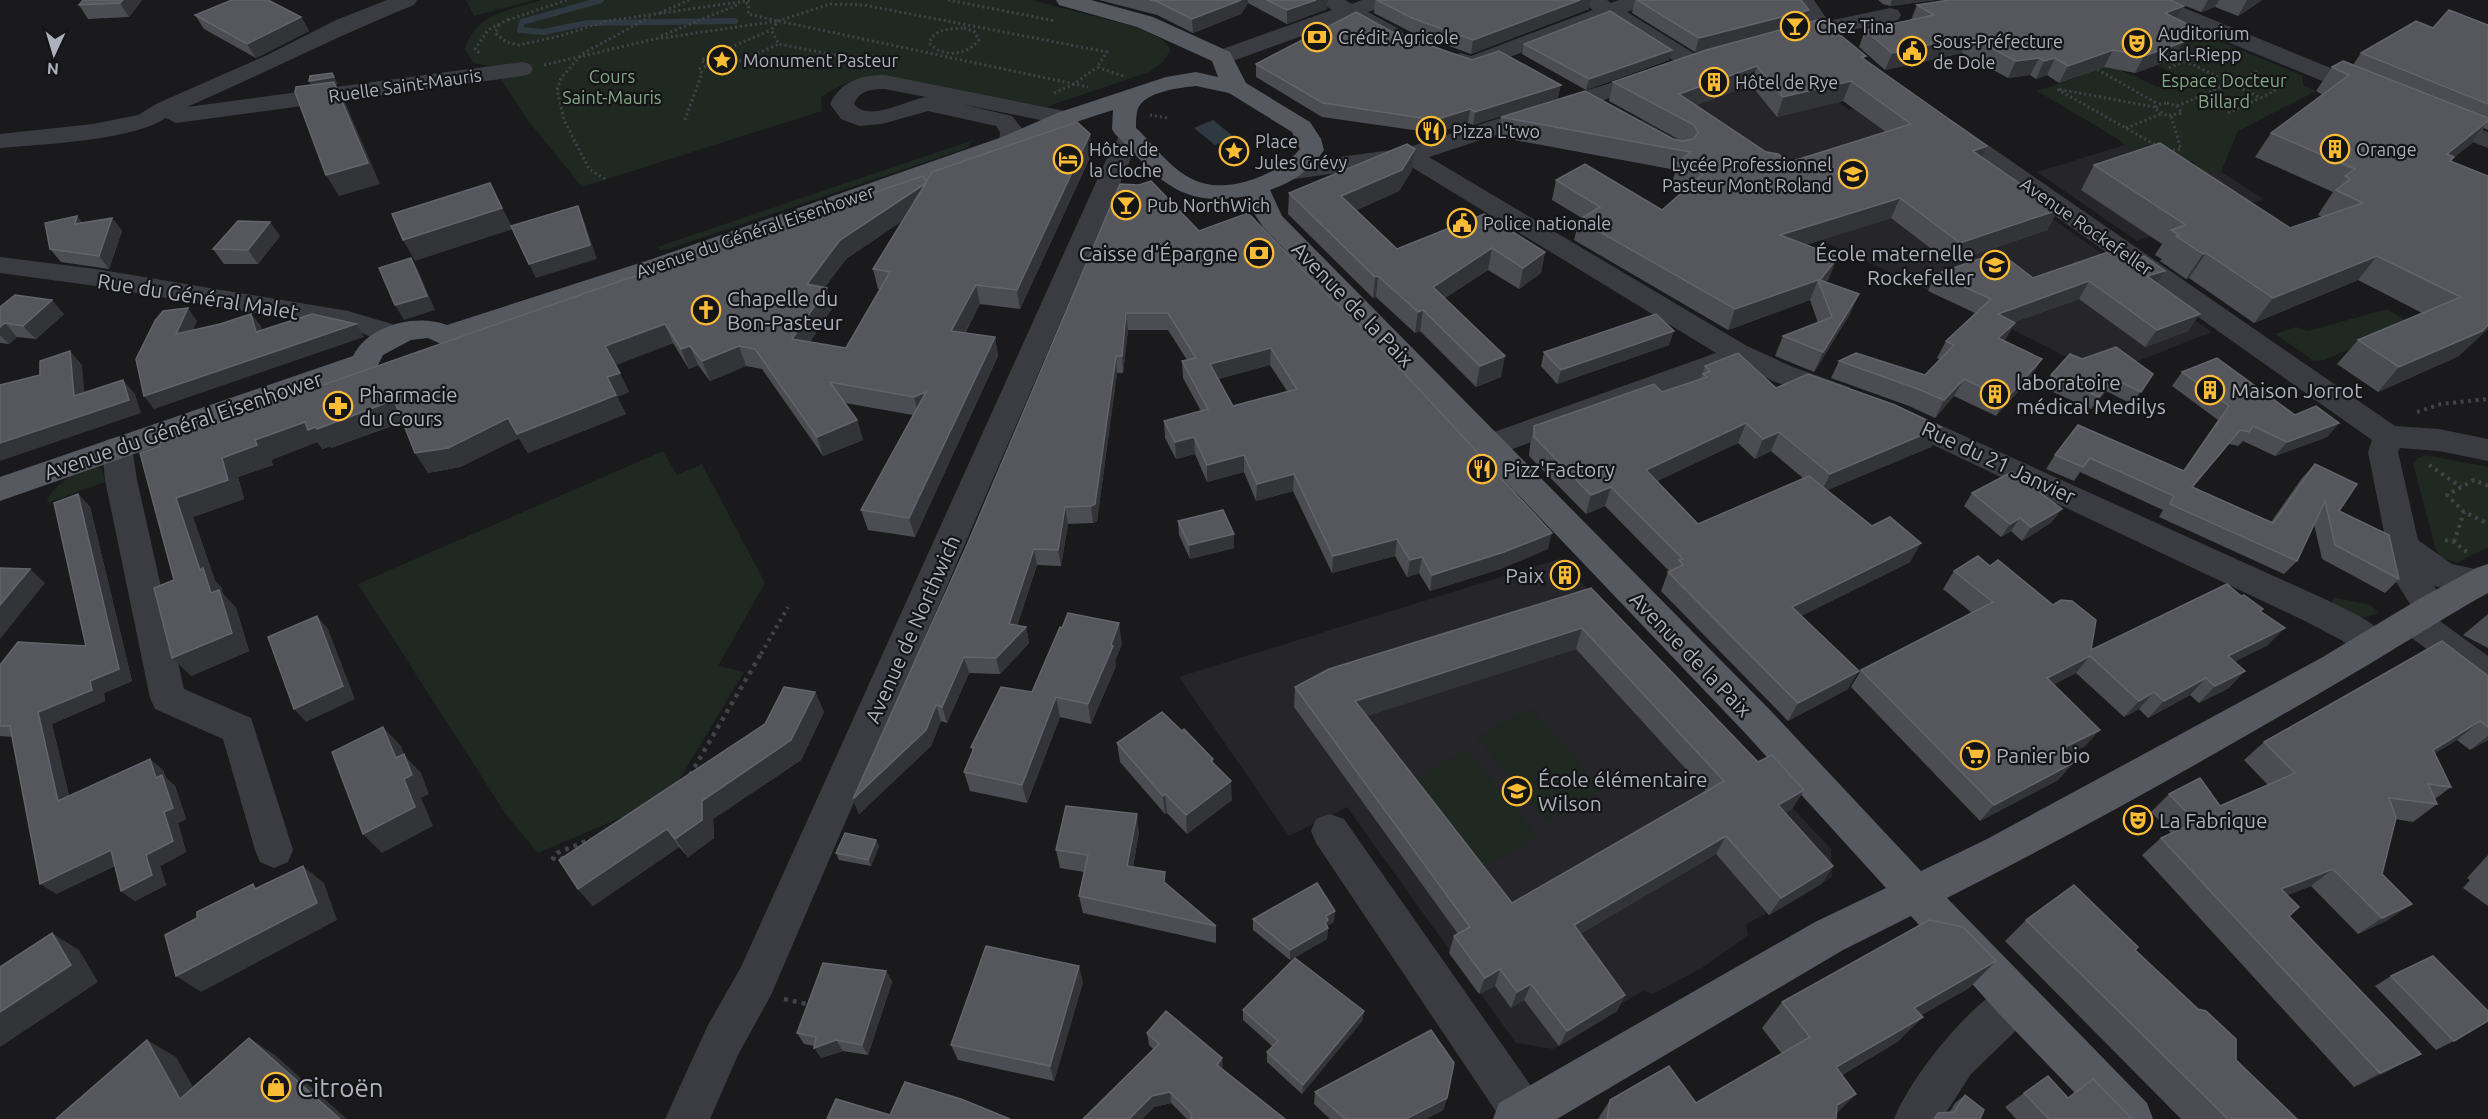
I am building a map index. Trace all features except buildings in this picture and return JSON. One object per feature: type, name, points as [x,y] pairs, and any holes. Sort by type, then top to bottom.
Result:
[{"type":"main road","points":[[1067,0],[1145,21],[1189,42],[1227,52],[1226,70],[1237,88]]},
{"type":"main road","points":[[1174,82],[1192,63],[1189,42]]},
{"type":"main road","points":[[1065,118],[1128,133],[1181,183],[1221,192],[1256,186],[1288,172],[1305,161],[1312,150],[1310,139],[1301,127],[1237,88],[1205,80],[1133,87],[1125,110],[1128,133]]},
{"type":"main road","name":"Avenue du Général Eisenhower","points":[[0,489],[117,448],[377,366],[369,351],[392,337],[428,328],[443,336],[662,265],[1011,142],[1133,87]]},
{"type":"main road","name":"Avenue de la Paix","points":[[1256,186],[1265,210],[1272,220],[1758,723],[1914,893],[2131,1119]]},
{"type":"main road","name":"Avenue du Général Eisenhower","points":[[423,357],[441,343],[443,336]]},
{"type":"main road","points":[[1522,1117],[1829,936],[2001,851],[2373,644],[2484,579]]},
{"type":"street","name":"Ruelle Saint-Mauris","points":[[145,121],[166,108],[273,61],[344,25],[405,0]]},
{"type":"street","points":[[1227,52],[1339,6],[1382,0]]},
{"type":"street","points":[[1288,172],[1408,155],[1584,100],[1703,59],[1591,0]]},
{"type":"street","points":[[1436,51],[1472,64],[1639,0]]},
{"type":"street","points":[[1803,0],[1834,42],[1865,68]]},
{"type":"street","points":[[2146,0],[2388,100]]},
{"type":"street","points":[[1778,39],[1822,28],[1900,14],[1832,2]]},
{"type":"street","points":[[1339,6],[1413,43]]},
{"type":"street","points":[[304,21],[344,25]]},
{"type":"street","points":[[1500,54],[1526,68]]},
{"type":"street","name":"Ruelle Saint-Mauris","points":[[0,141],[93,131],[145,121],[522,69]]},
{"type":"street","points":[[1011,142],[1012,130],[1004,122],[928,104],[919,104],[891,116],[876,118],[853,116],[845,110],[842,104],[844,96],[857,86],[875,81],[1065,118]]},
{"type":"street","points":[[1555,84],[1604,113]]},
{"type":"street","name":"Avenue Rockefeller","points":[[1924,112],[2389,437]]},
{"type":"street","points":[[2419,113],[2488,141]]},
{"type":"street","name":"Avenue de Northwich","points":[[687,1119],[723,1040],[756,981],[1119,158],[1128,133]]},
{"type":"street","points":[[1312,150],[1354,163]]},
{"type":"street","name":"Rue du 21 Janvier","points":[[1408,155],[1737,353],[1783,374],[1871,406],[1963,445],[2317,611],[2353,630],[2373,644]]},
{"type":"street","name":"Rue du Général Malet","points":[[0,265],[320,316],[370,326],[387,332],[392,337]]},
{"type":"street","points":[[1491,445],[1724,361],[1737,353]]},
{"type":"street","points":[[2488,450],[2406,436],[2389,437],[2383,452],[2410,577],[2422,614],[2488,675]]},
{"type":"street","points":[[117,448],[121,480],[168,698],[238,729],[274,850]]},
{"type":"street","points":[[2405,548],[2444,576],[2484,579]]},
{"type":"street","points":[[1330,831],[1522,1117]]},
{"type":"street","points":[[1916,1119],[1956,1059],[2016,1001]]},
{"type":"path","points":[[567,0],[493,26],[480,37],[475,49],[483,58],[515,64],[522,69],[577,59],[655,39],[778,21],[830,4],[864,4],[965,26],[1107,52],[1097,67],[1133,87]]},
{"type":"path","points":[[605,179],[589,169],[564,120],[557,90],[561,78],[577,59],[607,39],[689,0]]},
{"type":"path","points":[[509,19],[500,24],[495,33],[506,42],[519,45],[560,36],[606,21],[749,1]]},
{"type":"path","points":[[749,1],[748,14],[1097,89]]},
{"type":"path","points":[[655,39],[749,1]]},
{"type":"path","points":[[965,26],[978,36],[977,44],[959,52],[942,52],[929,43],[934,34],[947,28],[965,26]]},
{"type":"path","points":[[771,30],[701,60],[716,71],[779,44]]},
{"type":"path","points":[[2163,49],[2261,98]]},
{"type":"path","points":[[938,55],[942,52]]},
{"type":"path","points":[[2169,68],[2186,61]]},
{"type":"path","points":[[2088,64],[2156,105],[2162,114]]},
{"type":"path","points":[[685,120],[687,103],[697,92],[702,73],[699,69],[709,65]]},
{"type":"path","points":[[2177,106],[2260,70]]},
{"type":"path","points":[[2228,113],[2286,84]]},
{"type":"path","points":[[2125,128],[2162,114],[2179,116],[2182,113],[2177,106],[2167,103],[2156,105],[2057,89],[2125,128],[2167,152],[2181,149],[2170,116]]},
{"type":"path","points":[[2413,413],[2440,404],[2488,399]]},
{"type":"path","points":[[2422,460],[2461,487]]},
{"type":"path","points":[[2488,486],[2474,480],[2446,495],[2464,512],[2485,522],[2488,520]]},
{"type":"path","points":[[2454,543],[2464,512]]},
{"type":"path","points":[[689,777],[788,607]]},
{"type":"path","points":[[570,855],[556,860],[553,858],[557,853],[601,836]]},
{"type":"path","points":[[580,851],[591,846]]},
{"type":"path","points":[[792,1001],[818,1006]]},
{"type":"shaded area","points":[[1753,84],[1777,117],[1839,102],[1849,110],[1886,100],[2212,332],[2102,375],[2011,329],[1821,240],[1779,253],[1757,198],[1633,123],[1680,105]]},
{"type":"shaded area","points":[[1213,120],[1234,137],[1215,145],[1194,128]]},
{"type":"shaded area","points":[[2125,145],[2161,174],[2221,172],[2264,199],[2137,241],[2037,172]]},
{"type":"shaded area","name":"École élémentaire Wilson","points":[[1559,559],[1566,567],[1554,573],[1564,584],[1577,578],[1831,849],[1832,877],[1769,915],[1767,913],[1746,924],[1748,935],[1702,968],[1653,994],[1644,991],[1629,999],[1615,1007],[1617,1011],[1553,1049],[1516,1043],[1347,807],[1289,836],[1179,677]]},
{"type":"green space","points":[[466,0],[535,0],[474,16]]},
{"type":"green space","name":"Cours Saint-Mauris","points":[[542,0],[1031,0],[1136,27],[1161,39],[1168,45],[1170,51],[1163,62],[1149,72],[1046,107],[888,76],[861,79],[845,84],[821,97],[822,111],[582,187],[527,119],[493,67],[474,63],[465,49],[470,37],[485,20],[507,10]]},
{"type":"green space","name":"Espace Docteur Billard","points":[[2203,34],[2303,76],[2303,85],[2316,91],[2238,131],[2221,172],[2203,173],[2193,161],[2147,163],[2118,139],[2037,91],[2078,77],[2061,66],[2087,55],[2158,87],[2182,78],[2157,65],[2173,59],[2179,42]]},
{"type":"green space","points":[[973,140],[968,147],[961,150],[669,249],[660,250],[657,247]]},
{"type":"green space","points":[[2387,309],[2407,321],[2400,327],[2324,360],[2314,361],[2275,334],[2296,327],[2308,331]]},
{"type":"green space","points":[[663,451],[677,475],[702,464],[765,583],[718,666],[744,672],[669,797],[538,853],[507,816],[358,584]]},
{"type":"green space","points":[[2426,455],[2488,467],[2488,547],[2457,563],[2441,557],[2436,550],[2413,464],[2418,458]]},
{"type":"green space","points":[[94,466],[101,468],[105,482],[47,503],[59,485],[80,471]]},
{"type":"green space","points":[[2333,597],[2371,605],[2378,613],[2359,617],[2332,603]]},
{"type":"green space","points":[[1531,708],[1603,790],[1547,822],[1477,737]]},
{"type":"green space","points":[[1467,750],[1538,837],[1480,870],[1411,781]]},
{"type":"waterway","points":[[601,0],[522,22],[520,30],[543,32],[588,23],[735,21]]},
{"type":"place","name":"Chez Tina","points":[[1795,26]]},
{"type":"place","name":"Crédit Agricole","points":[[1317,37]]},
{"type":"place","name":"Auditorium Karl-Riepp","points":[[2137,43]]},
{"type":"place","name":"Sous-Préfecture de Dole","points":[[1912,51]]},
{"type":"place","name":"Monument Pasteur","points":[[722,60]]},
{"type":"place","name":"Hôtel de Rye","points":[[1714,82]]},
{"type":"place","name":"Pizza L'two","points":[[1431,131]]},
{"type":"place","name":"Orange","points":[[2335,149]]},
{"type":"place","name":"Place Jules Grévy","points":[[1234,151]]},
{"type":"place","name":"Hôtel de la Cloche","points":[[1068,159]]},
{"type":"place","name":"Lycée Professionnel Pasteur Mont Roland","points":[[1853,174]]},
{"type":"place","name":"Pub NorthWich","points":[[1126,205]]},
{"type":"place","name":"Police nationale","points":[[1462,223]]},
{"type":"place","name":"Caisse d'Épargne","points":[[1259,253]]},
{"type":"place","name":"École maternelle Rockefeller","points":[[1995,265]]},
{"type":"place","name":"Chapelle du Bon-Pasteur","points":[[706,310]]},
{"type":"place","name":"Maison Jorrot","points":[[2210,390]]},
{"type":"place","name":"laboratoire médical Medilys","points":[[1995,394]]},
{"type":"place","name":"Pharmacie du Cours","points":[[338,406]]},
{"type":"place","name":"Pizz'Factory","points":[[1482,469]]},
{"type":"place","name":"Paix","points":[[1565,575]]},
{"type":"place","name":"Panier bio","points":[[1975,755]]},
{"type":"place","name":"École élémentaire Wilson","points":[[1517,791]]},
{"type":"place","name":"La Fabrique","points":[[2138,820]]},
{"type":"place","name":"Citroën","points":[[276,1087]]}]
